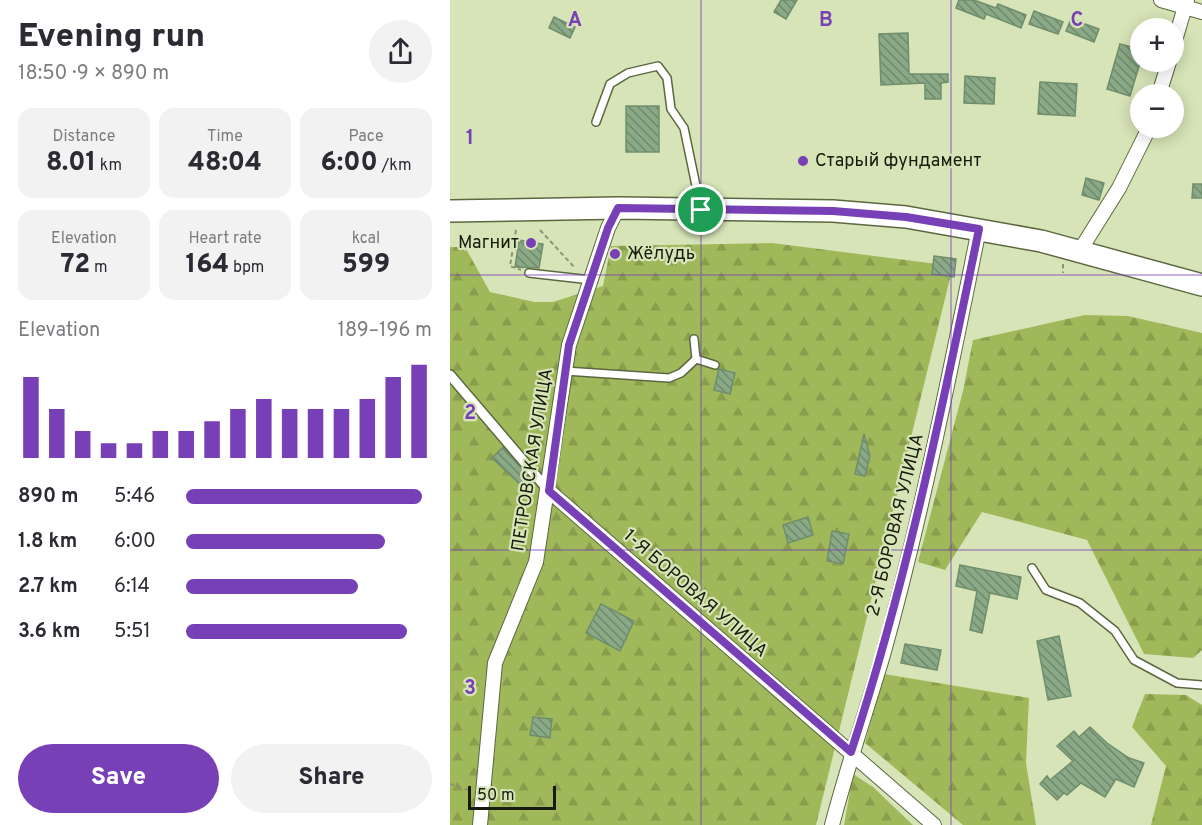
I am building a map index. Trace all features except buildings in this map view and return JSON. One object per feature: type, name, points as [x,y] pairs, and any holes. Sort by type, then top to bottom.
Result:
[{"type":"main road","points":[[450,211],[618,208],[833,211],[906,217],[1041,241],[1202,285]]},
{"type":"street","points":[[1161,0],[1186,3],[1202,12]]},
{"type":"street","points":[[1182,18],[1186,3]]},
{"type":"street","points":[[1079,252],[1119,188],[1144,138]]},
{"type":"street","name":"ПЕТРОВСКАЯ УЛИЦА","points":[[480,825],[495,663],[536,562],[549,491],[569,345],[608,228],[618,208]]},
{"type":"street","name":"2-Я БОРОВАЯ УЛИЦА","points":[[832,825],[851,752],[882,656],[921,502],[964,309],[979,229]]},
{"type":"street","name":"1-Я БОРОВАЯ УЛИЦА","points":[[450,375],[549,491],[934,825]]},
{"type":"lane","points":[[596,122],[610,84],[628,73],[658,66],[667,78],[671,110],[684,128],[701,210]]},
{"type":"lane","points":[[529,273],[591,280]]},
{"type":"lane","points":[[694,339],[696,359]]},
{"type":"lane","points":[[565,370],[669,378],[681,373],[696,359]]},
{"type":"lane","points":[[696,359],[715,365]]},
{"type":"lane","points":[[1032,568],[1046,590],[1080,603],[1115,631],[1134,660],[1177,683],[1202,685]]},
{"type":"path","points":[[516,230],[510,266],[529,273]]},
{"type":"path","points":[[540,230],[557,252],[579,272],[575,278]]},
{"type":"path","points":[[450,784],[483,795]]},
{"type":"green space","points":[[772,243],[953,266],[816,825],[450,825],[450,247],[465,247],[490,292],[534,302],[553,302],[603,286],[611,246]]},
{"type":"green space","points":[[1085,315],[1128,316],[1202,333],[1202,650],[1193,658],[1144,654],[1087,540],[982,512],[945,570],[918,562],[963,391],[973,340]]},
{"type":"green space","points":[[884,674],[1029,698],[1026,763],[1036,825],[963,825],[865,743]]},
{"type":"green space","points":[[1145,694],[1186,695],[1202,705],[1202,825],[1151,825],[1166,766],[1132,727]]},
{"type":"green space","points":[[853,774],[873,787],[913,825],[844,825]]},
{"type":"place","name":"Старый фундамент","points":[[803,161]]},
{"type":"place","name":"Магнит","points":[[531,243]]},
{"type":"place","name":"Жёлудь","points":[[615,254]]},
{"type":"route","points":[[618,208],[701,210],[833,211],[906,217],[979,229],[964,309],[921,502],[882,656],[851,752],[549,491],[569,345],[608,228],[618,208]]}]
